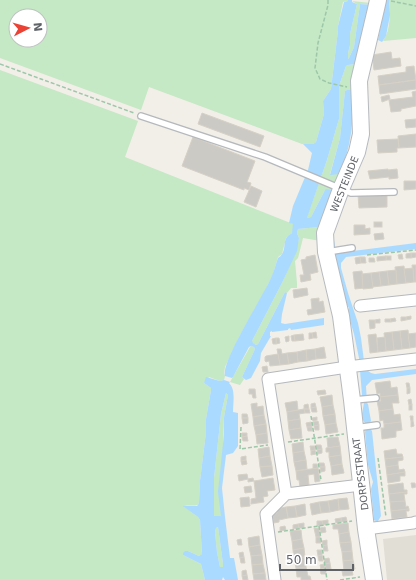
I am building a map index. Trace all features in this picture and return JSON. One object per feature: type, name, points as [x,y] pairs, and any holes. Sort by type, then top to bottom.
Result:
[{"type":"street","name":"WESTEINDE","points":[[358,366],[340,308],[331,251],[325,233],[341,189],[357,152],[361,134],[359,81],[378,0]]},
{"type":"street","points":[[360,306],[416,300]]},
{"type":"street","points":[[286,494],[268,380],[358,366],[416,359]]},
{"type":"street","name":"DORPSSTRAAT","points":[[358,366],[357,400],[360,427],[361,485],[374,578]]},
{"type":"street","points":[[276,580],[266,514],[286,494],[361,485]]},
{"type":"street","points":[[366,524],[387,526],[416,522]]},
{"type":"lane","points":[[141,116],[265,157],[341,189],[351,192],[394,192]]},
{"type":"lane","points":[[331,251],[352,248]]},
{"type":"lane","points":[[357,400],[376,398]]},
{"type":"lane","points":[[360,427],[374,426]]},
{"type":"path","points":[[328,0],[318,43],[315,68],[320,78],[329,83],[344,87]]},
{"type":"path","points":[[394,2],[416,6]]},
{"type":"path","points":[[0,64],[141,116]]},
{"type":"path","points":[[367,255],[416,250]]},
{"type":"path","points":[[311,416],[322,490]]},
{"type":"path","points":[[378,458],[387,526]]},
{"type":"path","points":[[269,534],[319,526],[366,524]]},
{"type":"path","points":[[319,526],[327,580]]},
{"type":"path","points":[[340,580],[374,578]]},
{"type":"shaded area","points":[[416,535],[416,580],[387,580],[383,539]]},
{"type":"green space","points":[[0,0],[348,0],[343,2],[338,26],[331,89],[323,101],[324,114],[316,142],[313,144],[302,144],[149,87],[141,110],[0,58]]},
{"type":"green space","points":[[389,0],[416,0],[416,38],[383,41],[389,27]]},
{"type":"green space","points":[[352,1],[371,3],[372,5],[360,4],[354,47],[348,59],[350,34],[357,4]]},
{"type":"green space","points":[[356,64],[351,90],[345,91],[340,138],[330,174],[342,175],[321,241],[303,238],[298,258],[295,261],[297,288],[291,288],[287,293],[285,292],[258,344],[256,345],[252,343],[252,341],[282,283],[296,251],[299,238],[297,233],[298,229],[319,227],[320,225],[325,190],[311,217],[307,217],[327,160],[339,119],[340,83],[346,66]]},
{"type":"green space","points":[[0,70],[138,121],[125,157],[293,224],[294,227],[292,233],[286,238],[282,254],[278,257],[273,274],[264,293],[240,335],[225,367],[224,380],[220,381],[209,377],[204,383],[211,388],[211,390],[206,419],[199,502],[198,505],[184,506],[200,520],[202,554],[199,556],[188,551],[183,555],[201,564],[205,580],[0,580]]},
{"type":"green space","points":[[251,346],[255,349],[242,377],[244,379],[240,385],[230,382],[250,347]]},
{"type":"green space","points":[[226,393],[228,395],[224,417],[221,516],[214,516],[214,478],[221,414]]},
{"type":"green space","points":[[218,527],[223,567],[220,567],[217,552],[215,532],[216,528]]},
{"type":"water","points":[[352,0],[352,2],[357,4],[350,34],[348,59],[354,47],[360,4],[372,5],[356,64],[346,66],[340,83],[339,119],[307,218],[311,217],[326,189],[331,190],[331,195],[319,227],[298,229],[297,233],[299,238],[297,251],[252,341],[256,345],[258,344],[285,292],[287,293],[281,323],[285,324],[324,318],[324,325],[291,330],[290,328],[288,330],[270,332],[271,336],[261,353],[260,361],[251,378],[246,380],[242,377],[255,349],[251,346],[249,347],[233,377],[225,376],[225,370],[233,349],[269,282],[278,258],[283,251],[286,238],[292,233],[293,224],[289,223],[293,206],[308,170],[312,153],[303,144],[313,144],[316,142],[324,114],[323,101],[331,89],[338,26],[344,2]]},
{"type":"water","points":[[386,0],[389,0],[390,15],[386,36],[382,42],[378,40]]},
{"type":"water","points":[[351,90],[352,101],[352,122],[349,144],[339,174],[330,175],[340,138],[345,91]]},
{"type":"water","points":[[334,240],[336,253],[416,243],[416,249],[346,257],[341,263],[348,293],[358,323],[365,369],[375,374],[416,369],[416,374],[372,380],[366,386],[367,403],[371,421],[369,423],[372,431],[381,516],[378,521],[374,520],[371,489],[373,482],[368,465],[366,429],[362,414],[364,403],[359,358],[348,314],[349,308],[345,301],[332,241]]},
{"type":"water","points":[[206,377],[230,382],[229,383],[233,389],[233,412],[238,413],[238,446],[233,453],[226,455],[222,488],[230,558],[234,558],[238,580],[225,580],[223,577],[222,580],[205,580],[201,564],[183,555],[185,551],[199,556],[202,554],[200,520],[183,506],[197,506],[199,502],[206,419],[211,390],[211,388],[204,383]],"holes":[[[226,393],[228,395],[224,417],[224,434],[218,492],[221,516],[214,516],[214,478],[221,414]],[[218,527],[223,564],[223,567],[220,567],[217,552],[215,532],[216,528]]]},
{"type":"building","points":[[391,52],[392,59],[400,58],[401,66],[374,70],[372,55]]},
{"type":"building","points":[[414,66],[416,80],[379,85],[378,76],[406,72],[406,67]]},
{"type":"building","points":[[416,80],[416,89],[380,94],[379,85]]},
{"type":"building","points":[[416,91],[416,106],[401,109],[401,111],[391,112],[389,100],[413,97],[412,92]]},
{"type":"building","points":[[389,95],[390,99],[382,102],[381,97]]},
{"type":"building","points":[[202,113],[264,136],[260,147],[198,124]]},
{"type":"building","points":[[416,119],[416,127],[406,128],[405,120]]},
{"type":"building","points":[[416,134],[416,147],[399,148],[398,136]]},
{"type":"building","points":[[193,137],[255,161],[247,182],[251,183],[249,190],[244,188],[244,190],[182,166]]},
{"type":"building","points":[[398,139],[399,148],[397,148],[397,152],[378,153],[377,140]]},
{"type":"building","points":[[397,169],[398,178],[389,179],[389,177],[370,179],[368,171]]},
{"type":"building","points":[[404,181],[416,181],[416,189],[404,190]]},
{"type":"building","points":[[251,186],[262,191],[256,207],[244,202]]},
{"type":"building","points":[[387,194],[387,207],[359,208],[358,195]]},
{"type":"building","points":[[374,222],[382,222],[382,227],[374,227]]},
{"type":"building","points":[[354,225],[365,225],[365,229],[370,228],[370,234],[354,235]]},
{"type":"building","points":[[383,233],[384,239],[375,240],[374,234]]},
{"type":"building","points":[[411,253],[416,253],[416,257],[411,258]]},
{"type":"building","points":[[411,253],[411,258],[406,258],[406,254]]},
{"type":"building","points":[[402,254],[403,259],[399,259],[398,255]]},
{"type":"building","points":[[315,255],[318,272],[310,274],[311,280],[301,282],[300,275],[304,275],[301,260]]},
{"type":"building","points":[[386,256],[391,256],[391,260],[386,260]]},
{"type":"building","points":[[386,256],[386,260],[377,261],[377,257]]},
{"type":"building","points":[[360,257],[361,263],[356,264],[355,258]]},
{"type":"building","points":[[360,257],[365,257],[366,263],[361,263]]},
{"type":"building","points":[[369,258],[374,258],[375,262],[369,262]]},
{"type":"building","points":[[412,265],[416,265],[416,282],[414,282]]},
{"type":"building","points":[[404,266],[406,283],[397,284],[395,267]]},
{"type":"building","points":[[413,268],[414,282],[406,283],[404,269]]},
{"type":"building","points":[[396,270],[397,284],[389,285],[387,271]]},
{"type":"building","points":[[362,271],[364,288],[355,289],[353,272]]},
{"type":"building","points":[[387,271],[389,285],[381,286],[379,272]]},
{"type":"building","points":[[379,272],[381,286],[372,287],[371,273]]},
{"type":"building","points":[[371,273],[373,288],[363,289],[362,274]]},
{"type":"building","points":[[307,288],[308,295],[294,298],[293,290]]},
{"type":"building","points":[[319,298],[319,302],[323,301],[325,312],[308,315],[307,310],[312,309],[311,299]]},
{"type":"building","points":[[411,316],[411,319],[406,320],[406,317]]},
{"type":"building","points":[[401,317],[406,317],[406,320],[401,321]]},
{"type":"building","points":[[395,318],[396,321],[391,322],[390,319]]},
{"type":"building","points":[[380,319],[380,323],[375,323],[375,320]]},
{"type":"building","points":[[385,319],[390,319],[391,322],[385,322]]},
{"type":"building","points":[[369,320],[375,320],[375,328],[370,329]]},
{"type":"building","points":[[408,330],[410,348],[402,349],[400,331]]},
{"type":"building","points":[[400,331],[402,349],[394,350],[392,332]]},
{"type":"building","points":[[316,332],[317,338],[313,338],[312,333]]},
{"type":"building","points":[[392,332],[394,350],[386,351],[384,333]]},
{"type":"building","points":[[309,333],[312,333],[313,338],[309,339]]},
{"type":"building","points":[[416,333],[416,347],[410,348],[408,334]]},
{"type":"building","points":[[303,334],[304,340],[295,341],[294,335]]},
{"type":"building","points":[[376,334],[378,352],[370,353],[368,335]]},
{"type":"building","points":[[294,335],[295,341],[292,341],[291,336]]},
{"type":"building","points":[[289,336],[289,341],[286,342],[285,337]]},
{"type":"building","points":[[385,337],[386,351],[378,352],[377,338]]},
{"type":"building","points":[[276,338],[279,338],[280,343],[276,344]]},
{"type":"building","points":[[276,338],[276,344],[273,344],[272,339]]},
{"type":"building","points":[[324,347],[326,358],[316,359],[315,349]]},
{"type":"building","points":[[277,349],[281,349],[282,354],[287,353],[289,364],[280,365]]},
{"type":"building","points":[[315,349],[316,359],[307,361],[306,350]]},
{"type":"building","points":[[306,350],[307,361],[298,362],[297,352]]},
{"type":"building","points":[[297,352],[298,362],[289,364],[287,353]]},
{"type":"building","points":[[278,354],[280,365],[270,366],[269,361],[265,361],[266,356]]},
{"type":"building","points":[[267,366],[268,372],[263,372],[262,367]]},
{"type":"building","points":[[390,381],[391,388],[397,387],[398,395],[380,397],[380,393],[377,394],[375,383]]},
{"type":"building","points":[[406,383],[409,383],[410,388],[407,388]]},
{"type":"building","points":[[407,388],[410,388],[410,393],[407,394]]},
{"type":"building","points":[[249,389],[255,389],[256,398],[253,398],[252,394],[249,394]]},
{"type":"building","points":[[325,390],[326,394],[318,395],[317,391]]},
{"type":"building","points":[[332,395],[333,405],[322,407],[320,397]]},
{"type":"building","points":[[398,395],[399,403],[392,403],[393,409],[379,411],[377,401],[381,401],[380,397]]},
{"type":"building","points":[[411,399],[412,405],[409,405],[408,400]]},
{"type":"building","points":[[297,401],[298,410],[287,412],[285,403]]},
{"type":"building","points":[[257,403],[257,407],[263,406],[264,415],[253,417],[251,404]]},
{"type":"building","points":[[315,403],[316,407],[311,408],[311,404]]},
{"type":"building","points":[[308,404],[309,409],[304,409],[304,405]]},
{"type":"building","points":[[333,405],[335,414],[323,416],[322,407]]},
{"type":"building","points":[[409,405],[412,405],[412,410],[409,410]]},
{"type":"building","points":[[316,407],[317,412],[312,412],[311,408]]},
{"type":"building","points":[[304,409],[309,409],[310,413],[305,413]]},
{"type":"building","points":[[304,409],[305,413],[299,414],[300,419],[288,421],[287,412]]},
{"type":"building","points":[[393,409],[394,415],[400,414],[401,422],[384,424],[383,420],[380,421],[379,411]]},
{"type":"building","points":[[242,414],[247,414],[248,418],[242,418]]},
{"type":"building","points":[[335,414],[336,423],[325,425],[323,416]]},
{"type":"building","points":[[264,415],[266,424],[254,426],[253,417]]},
{"type":"building","points":[[410,416],[413,416],[413,421],[411,421]]},
{"type":"building","points":[[317,417],[317,420],[313,421],[312,418]]},
{"type":"building","points":[[242,418],[248,418],[248,423],[243,424]]},
{"type":"building","points":[[300,419],[301,428],[289,430],[288,421]]},
{"type":"building","points":[[318,421],[319,425],[314,426],[313,422]]},
{"type":"building","points":[[411,421],[413,421],[414,426],[411,427]]},
{"type":"building","points":[[311,422],[312,427],[307,427],[306,423]]},
{"type":"building","points":[[401,422],[402,430],[396,431],[396,437],[382,439],[381,428],[384,428],[384,424]]},
{"type":"building","points":[[336,423],[338,432],[326,434],[325,425]]},
{"type":"building","points":[[266,424],[267,433],[256,435],[254,426]]},
{"type":"building","points":[[319,425],[319,430],[315,430],[314,426]]},
{"type":"building","points":[[307,427],[312,427],[312,431],[308,431]]},
{"type":"building","points":[[301,428],[302,438],[291,439],[289,430]]},
{"type":"building","points":[[242,433],[247,433],[247,436],[242,437]]},
{"type":"building","points":[[267,433],[268,443],[257,444],[256,435]]},
{"type":"building","points":[[247,436],[248,441],[243,441],[242,437]]},
{"type":"building","points":[[338,437],[340,446],[328,448],[327,438]]},
{"type":"building","points":[[303,442],[304,451],[293,453],[292,444]]},
{"type":"building","points":[[316,445],[321,445],[322,449],[317,450]]},
{"type":"building","points":[[310,446],[315,446],[315,450],[311,451]]},
{"type":"building","points":[[340,446],[341,455],[329,457],[329,452],[326,452],[326,448]]},
{"type":"building","points":[[269,447],[270,456],[259,458],[258,449]]},
{"type":"building","points":[[322,449],[322,453],[318,454],[317,450]]},
{"type":"building","points":[[396,449],[397,454],[402,454],[403,457],[385,459],[384,451]]},
{"type":"building","points":[[315,450],[316,454],[311,455],[311,451]]},
{"type":"building","points":[[304,451],[306,460],[294,462],[293,453]]},
{"type":"building","points":[[341,455],[342,464],[331,466],[329,457]]},
{"type":"building","points":[[246,456],[246,460],[241,461],[241,457]]},
{"type":"building","points":[[270,456],[272,466],[260,467],[259,458]]},
{"type":"building","points":[[403,457],[403,460],[398,461],[398,465],[386,467],[385,459]]},
{"type":"building","points":[[246,460],[247,464],[242,465],[241,461]]},
{"type":"building","points":[[306,460],[307,469],[296,471],[294,462]]},
{"type":"building","points":[[319,463],[324,463],[325,467],[320,467]]},
{"type":"building","points":[[313,464],[317,464],[318,468],[313,469]]},
{"type":"building","points":[[342,464],[344,473],[332,475],[331,466]]},
{"type":"building","points":[[398,465],[399,470],[404,469],[405,472],[387,475],[386,467]]},
{"type":"building","points":[[272,466],[273,475],[262,477],[260,467]]},
{"type":"building","points":[[320,467],[325,467],[325,471],[321,472]]},
{"type":"building","points":[[318,468],[320,481],[315,482],[314,474],[308,475],[309,485],[300,487],[299,480],[297,480],[296,471]]},
{"type":"building","points":[[405,472],[405,476],[400,476],[400,481],[388,483],[387,475]]},
{"type":"building","points":[[247,474],[248,479],[239,481],[238,475]]},
{"type":"building","points":[[253,478],[254,481],[248,482],[248,479]]},
{"type":"building","points":[[273,478],[275,490],[267,491],[268,496],[263,497],[264,502],[251,504],[251,499],[256,498],[254,481]]},
{"type":"building","points":[[403,483],[404,490],[407,490],[407,492],[389,494],[388,485]]},
{"type":"building","points":[[411,483],[415,483],[416,487],[412,488]]},
{"type":"building","points":[[251,486],[252,492],[245,493],[244,487]]},
{"type":"building","points":[[407,492],[407,494],[404,494],[405,501],[390,502],[389,494]]},
{"type":"building","points":[[249,497],[250,506],[241,507],[240,498]]},
{"type":"building","points":[[347,498],[349,509],[339,510],[338,499]]},
{"type":"building","points":[[338,499],[339,510],[330,512],[328,501]]},
{"type":"building","points":[[328,501],[330,512],[321,513],[319,502]]},
{"type":"building","points":[[405,501],[406,507],[408,506],[409,509],[391,511],[390,502]]},
{"type":"building","points":[[319,502],[321,513],[312,515],[310,504]]},
{"type":"building","points":[[305,504],[306,515],[297,517],[295,506]]},
{"type":"building","points":[[295,506],[297,517],[288,518],[286,507]]},
{"type":"building","points":[[286,507],[288,518],[274,523],[272,514],[277,513],[277,509]]},
{"type":"building","points":[[409,509],[409,511],[406,511],[407,517],[392,519],[391,511]]},
{"type":"building","points":[[346,517],[347,521],[341,522],[341,518]]},
{"type":"building","points":[[341,518],[341,522],[336,523],[335,519]]},
{"type":"building","points":[[328,520],[328,524],[323,525],[322,521]]},
{"type":"building","points":[[317,521],[322,521],[323,525],[317,526]]},
{"type":"building","points":[[304,523],[304,528],[299,528],[298,524]]},
{"type":"building","points":[[348,523],[349,532],[339,534],[338,529],[333,529],[333,525]]},
{"type":"building","points":[[298,524],[299,528],[293,529],[293,525]]},
{"type":"building","points":[[285,526],[286,530],[280,531],[280,527]]},
{"type":"building","points":[[325,527],[326,532],[321,533],[320,528]]},
{"type":"building","points":[[314,528],[319,528],[320,537],[316,537]]},
{"type":"building","points":[[301,530],[302,539],[292,541],[290,531]]},
{"type":"building","points":[[349,532],[351,542],[340,543],[339,534]]},
{"type":"building","points":[[259,536],[260,545],[249,547],[248,538]]},
{"type":"building","points":[[316,537],[320,537],[321,543],[316,543]]},
{"type":"building","points":[[241,539],[242,545],[238,545],[237,540]]},
{"type":"building","points":[[302,539],[304,548],[293,550],[292,541]]},
{"type":"building","points":[[327,540],[327,545],[323,546],[322,541]]},
{"type":"building","points":[[351,542],[352,551],[342,552],[340,543]]},
{"type":"building","points":[[260,545],[262,555],[251,556],[249,547]]},
{"type":"building","points":[[327,545],[328,551],[324,551],[323,546]]},
{"type":"building","points":[[304,548],[305,557],[294,559],[293,550]]},
{"type":"building","points":[[317,550],[322,550],[322,555],[318,556]]},
{"type":"building","points":[[352,551],[353,560],[343,561],[342,552]]},
{"type":"building","points":[[243,552],[244,557],[240,558],[239,553]]},
{"type":"building","points":[[262,555],[263,564],[252,565],[251,556]]},
{"type":"building","points":[[322,555],[323,561],[319,561],[318,556]]},
{"type":"building","points":[[244,557],[245,563],[241,563],[240,558]]},
{"type":"building","points":[[305,557],[306,567],[296,568],[294,559]]},
{"type":"building","points":[[329,558],[330,563],[325,564],[324,559]]},
{"type":"building","points":[[353,560],[355,569],[352,570],[353,575],[343,576],[343,561]]},
{"type":"building","points":[[330,563],[331,569],[326,570],[325,564]]},
{"type":"building","points":[[263,564],[265,573],[253,574],[252,565]]},
{"type":"building","points":[[324,564],[325,568],[321,569],[320,565]]},
{"type":"building","points":[[306,567],[308,576],[310,576],[311,580],[301,580],[301,577],[297,577],[296,568]]},
{"type":"building","points":[[325,568],[326,574],[321,574],[320,569]]},
{"type":"building","points":[[246,570],[247,575],[242,576],[242,571]]},
{"type":"building","points":[[265,573],[266,580],[254,580],[253,574]]},
{"type":"building","points":[[247,575],[248,580],[243,580],[242,576]]}]
